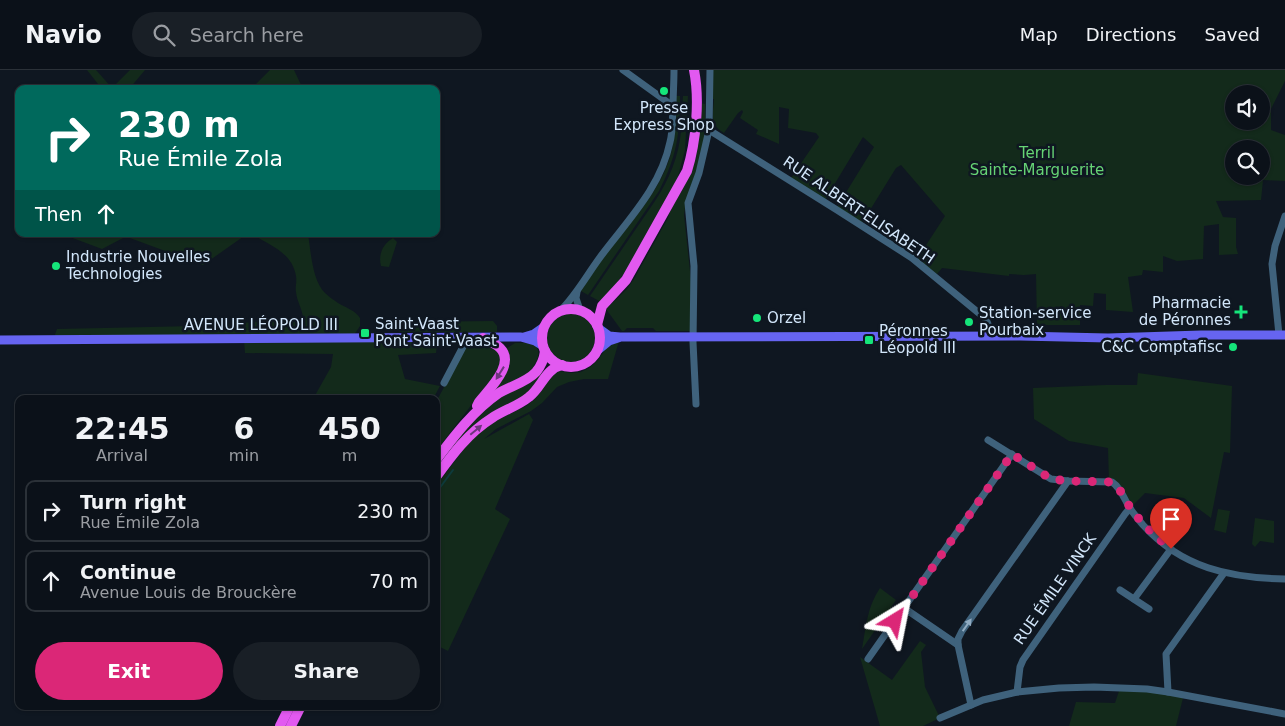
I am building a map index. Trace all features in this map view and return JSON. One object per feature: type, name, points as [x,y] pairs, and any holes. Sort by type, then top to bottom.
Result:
[{"type":"highway","points":[[440,455],[474,413],[500,393],[533,375],[544,358],[542,340],[544,327],[551,317],[561,310],[570,308],[591,311],[602,306],[626,280],[678,188],[687,170],[695,131],[696,82],[694,70],[690,92],[687,151],[678,188]]},
{"type":"highway","points":[[544,348],[555,362],[562,365],[578,366],[593,357],[598,350],[600,338],[598,327],[602,306]]},
{"type":"highway","points":[[582,311],[591,316],[598,327]]},
{"type":"highway","points":[[474,413],[479,402],[503,370],[505,362],[504,354],[499,346],[483,338]]},
{"type":"highway","points":[[440,471],[470,434],[490,419],[531,396],[549,372],[562,365]]},
{"type":"highway","points":[[280,726],[288,710]]},
{"type":"highway","points":[[291,726],[299,710]]},
{"type":"main road","name":"AVENUE LÉOPOLD III","points":[[0,340],[483,338],[521,337],[534,334],[544,327]]},
{"type":"main road","points":[[598,327],[609,336],[693,338],[997,336],[1108,338],[1282,335]]},
{"type":"main road","name":"AVENUE LÉOPOLD III","points":[[521,337],[535,341],[544,348]]},
{"type":"main road","points":[[598,350],[609,341],[620,337]]},
{"type":"street","points":[[623,70],[673,106]]},
{"type":"street","points":[[561,310],[577,292],[602,254],[642,204],[658,180],[671,141],[674,70]]},
{"type":"street","points":[[696,404],[693,338],[694,266],[688,204],[699,173],[708,130],[710,70]]},
{"type":"street","name":"RUE ALBERT-ELISABETH","points":[[708,130],[912,258],[986,319],[990,329],[997,336]]},
{"type":"street","points":[[1282,335],[1272,260],[1285,216]]},
{"type":"street","points":[[577,292],[576,298],[582,311]]},
{"type":"street","points":[[979,336],[985,331],[987,323]]},
{"type":"street","points":[[444,383],[467,337]]},
{"type":"street","points":[[988,440],[1048,478],[1068,481],[1112,482],[1146,528],[1171,549],[1194,562],[1224,573],[1256,578],[1285,579]]},
{"type":"street","points":[[868,659],[1012,454]]},
{"type":"street","points":[[971,705],[958,639],[1068,481]]},
{"type":"street","name":"RUE ÉMILE VINCK","points":[[1017,692],[1020,667],[1023,660],[1130,508]]},
{"type":"street","points":[[1134,599],[1171,549]]},
{"type":"street","points":[[1168,692],[1166,654],[1224,573]]},
{"type":"street","points":[[1120,590],[1148,609]]},
{"type":"street","points":[[904,608],[958,645]]},
{"type":"street","points":[[940,718],[983,700],[1017,692],[1094,687],[1147,689],[1285,714]]},
{"type":"green space","points":[[87,70],[96,70],[109,85],[99,85]]},
{"type":"green space","points":[[130,70],[145,70],[132,85],[115,85]]},
{"type":"green space","points":[[270,70],[294,70],[301,85],[255,85]]},
{"type":"green space","name":"Terril Sainte-Marguerite","points":[[712,70],[1285,70],[1285,81],[1271,109],[1271,130],[1285,135],[1285,181],[1270,180],[1270,140],[1225,140],[1225,185],[1262,185],[1261,200],[1216,201],[1223,217],[1236,218],[1236,247],[1238,254],[1219,255],[1219,224],[1204,226],[1203,259],[1177,261],[1163,256],[1163,272],[1143,270],[1142,275],[1128,277],[1133,312],[1106,310],[1106,294],[1094,293],[1093,306],[1080,305],[1080,325],[1037,325],[1036,274],[1009,274],[1009,276],[942,268],[937,274],[917,259],[945,216],[901,165],[896,168],[862,223],[837,207],[874,147],[863,137],[825,200],[791,178],[819,137],[816,133],[788,128],[789,109],[779,107],[779,144],[756,134],[758,130],[740,118],[742,110],[724,133],[714,123],[714,99],[711,99]]},
{"type":"green space","points":[[676,96],[680,96],[678,134],[670,167],[659,191],[588,295],[581,291],[604,256],[650,197],[665,171],[673,142]]},
{"type":"green space","points":[[683,96],[688,96],[685,150],[677,180],[631,266],[601,302],[590,296],[655,201],[673,168],[680,140]]},
{"type":"green space","points":[[700,103],[705,104],[703,149],[684,215],[692,290],[691,331],[656,331],[653,328],[627,328],[622,331],[606,309],[627,289],[634,279],[668,218],[682,187]]},
{"type":"green space","points":[[70,237],[243,237],[203,265],[130,238],[123,238],[102,249]]},
{"type":"green space","points":[[257,237],[308,237],[317,281],[325,293],[353,311],[360,318],[360,326],[352,338],[437,344],[436,353],[398,355],[405,379],[440,386],[435,395],[315,395],[331,367],[333,354],[245,353],[244,340],[53,340],[57,329],[196,326],[303,319],[297,296],[294,268],[279,250]]},
{"type":"green space","points":[[393,238],[397,242],[389,267],[381,266],[380,257],[382,250],[386,243]]},
{"type":"green space","points":[[571,314],[580,316],[588,321],[593,329],[595,338],[593,347],[588,355],[580,360],[571,362],[562,360],[554,355],[549,347],[547,338],[549,329],[554,321],[562,316]]},
{"type":"green space","points":[[493,321],[497,326],[497,332],[399,332],[403,322]]},
{"type":"green space","points":[[619,341],[608,379],[584,379],[557,387],[542,403],[531,411],[496,429],[484,439],[529,414],[533,420],[495,509],[510,519],[448,651],[440,647],[440,481],[467,445],[479,433],[494,422],[526,406],[536,398],[554,374],[559,371],[572,373],[581,372],[589,368],[598,360],[607,347]]},
{"type":"green space","points":[[515,343],[532,343],[537,348],[538,354],[534,368],[480,403],[498,380],[504,350]]},
{"type":"green space","points":[[467,345],[490,346],[501,353],[499,369],[440,446],[440,395]]},
{"type":"green space","points":[[540,372],[543,374],[532,390],[440,468],[440,460],[482,410]]},
{"type":"green space","points":[[1138,373],[1232,386],[1230,453],[1224,452],[1211,518],[1184,498],[1145,493],[1130,508],[1109,481],[1108,448],[1069,441],[1034,419],[1033,388],[1137,385]]},
{"type":"green space","points":[[1218,509],[1230,511],[1226,533],[1214,530]]},
{"type":"green space","points":[[1255,518],[1274,521],[1274,543],[1260,541],[1255,547],[1252,544]]},
{"type":"green space","points":[[880,588],[896,600],[862,649],[872,602]]},
{"type":"green space","points":[[920,641],[926,645],[921,652],[925,687],[940,718],[923,726],[880,726],[860,657],[892,680]]},
{"type":"green space","points":[[1120,688],[1184,694],[1176,726],[1069,726],[1076,702],[1115,703]]},
{"type":"waterway","points":[[440,488],[453,470]]},
{"type":"place","name":"Presse Express Shop","points":[[664,91]]},
{"type":"place","name":"Industrie Nouvelles Technologies","points":[[56,266]]},
{"type":"place","name":"Pharmacie de Péronnes","points":[[1241,312]]},
{"type":"place","name":"Orzel","points":[[757,318]]},
{"type":"place","name":"Station-service Pourbaix","points":[[969,322]]},
{"type":"place","name":"Saint-Vaast Pont Saint-Vaast","points":[[365,333]]},
{"type":"place","name":"Péronnes Léopold III","points":[[869,340]]},
{"type":"place","name":"C&C Comptafisc","points":[[1233,347]]},
{"type":"route","points":[[895,621],[1012,454],[1051,479],[1112,482],[1146,528],[1171,549]]}]
